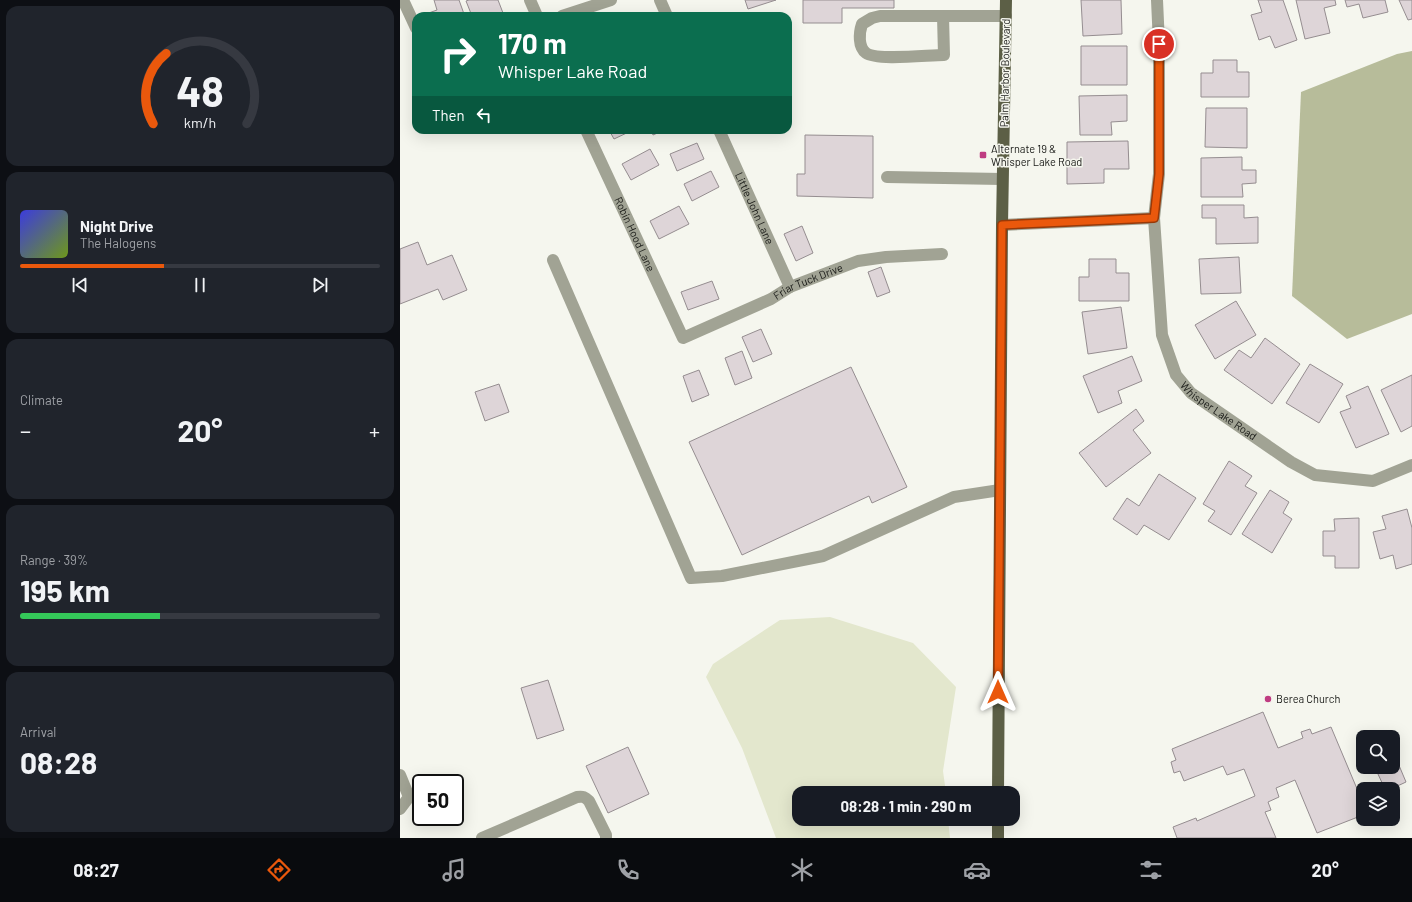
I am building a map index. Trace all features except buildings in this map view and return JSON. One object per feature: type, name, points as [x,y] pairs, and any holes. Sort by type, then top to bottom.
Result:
[{"type":"main road","name":"Palm Harbor Boulevard","points":[[998,786],[1002,179],[1006,0]]},
{"type":"main road","points":[[998,826],[998,838]]},
{"type":"street","points":[[402,0],[412,20]]},
{"type":"street","points":[[530,0],[535,12]]},
{"type":"street","points":[[574,12],[611,0]]},
{"type":"street","points":[[660,0],[665,12]]},
{"type":"street","name":"Whisper Lake Road","points":[[1157,0],[1159,44],[1159,174],[1154,218],[1162,335],[1176,375],[1191,393],[1291,462],[1315,475],[1373,481],[1412,465]]},
{"type":"street","points":[[943,16],[944,55],[894,57],[872,56],[866,53],[861,47],[860,30],[862,24],[872,18],[880,16],[943,16],[1006,16]]},
{"type":"street","name":"Robin Hood Lane","points":[[588,134],[683,338]]},
{"type":"street","name":"Little John Lane","points":[[721,134],[790,287]]},
{"type":"street","points":[[887,177],[1002,179]]},
{"type":"street","points":[[1002,225],[1154,218]]},
{"type":"street","name":"Friar Tuck Drive","points":[[683,338],[771,299],[790,287],[858,261],[886,257],[942,254]]},
{"type":"street","points":[[554,260],[691,578],[722,576],[823,556],[954,497],[1000,490]]},
{"type":"street","points":[[400,776],[409,797],[400,808]]},
{"type":"street","points":[[482,838],[582,796],[586,797],[590,801],[606,838]]},
{"type":"shaded area","points":[[1412,51],[1412,314],[1347,339],[1292,296],[1301,92],[1397,54]]},
{"type":"shaded area","points":[[830,617],[913,643],[956,687],[943,771],[945,786],[792,786],[792,826],[949,826],[950,838],[776,838],[742,748],[706,677],[713,664],[780,620]]},
{"type":"place","name":"Alternate 19 & Whisper Lake Road","points":[[983,155]]},
{"type":"place","name":"Berea Church","points":[[1268,699]]},
{"type":"route","points":[[998,692],[1002,225],[1154,218],[1159,174],[1159,44]]}]
